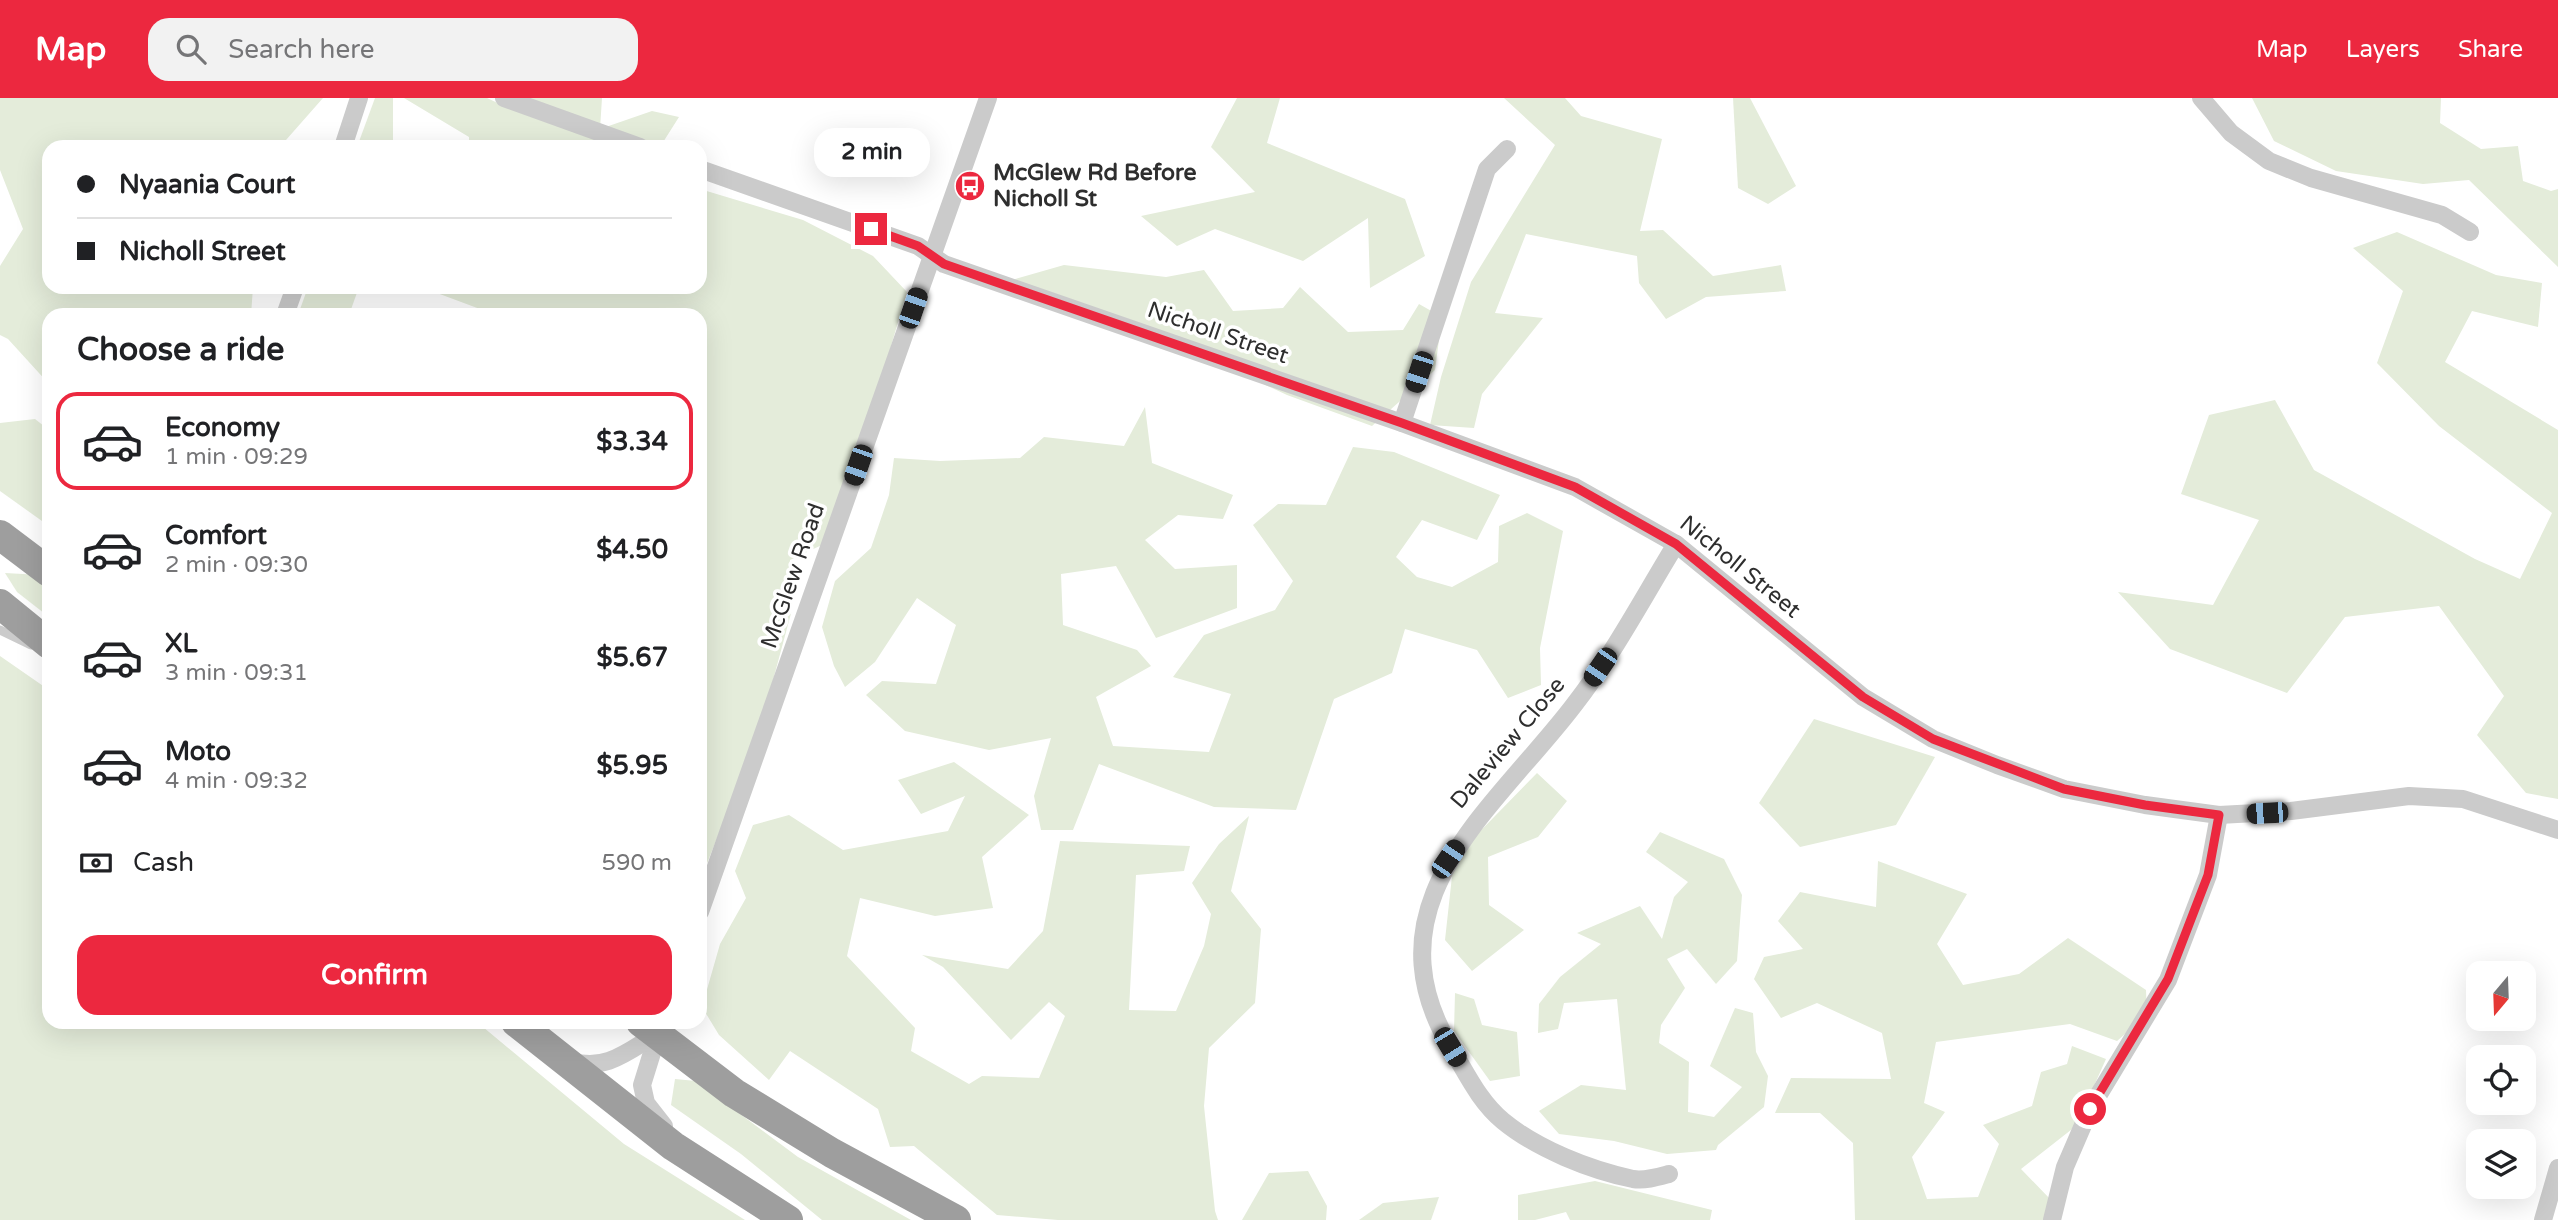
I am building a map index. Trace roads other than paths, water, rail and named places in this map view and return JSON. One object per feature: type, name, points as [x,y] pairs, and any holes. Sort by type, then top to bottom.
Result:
[{"type":"highway","points":[[0,535],[42,567]]},
{"type":"highway","points":[[0,604],[42,638]]},
{"type":"highway","points":[[525,1029],[608,1098],[712,1172],[788,1220]]},
{"type":"highway","points":[[657,1029],[734,1093],[832,1153],[956,1220]]},
{"type":"street","points":[[345,140],[359,98]]},
{"type":"street","points":[[504,98],[621,140]]},
{"type":"street","name":"McGlew Road","points":[[707,892],[989,98]]},
{"type":"street","points":[[2201,98],[2231,133],[2269,161],[2311,178],[2442,215],[2470,232]]},
{"type":"street","points":[[1402,423],[1487,169],[1507,149]]},
{"type":"street","name":"Nicholl Street","points":[[707,171],[918,246],[944,264],[1402,423],[1575,487],[1676,544],[1863,697],[1933,739],[2064,789],[2145,805],[2219,815],[2291,811],[2409,796],[2463,799],[2558,830]]},
{"type":"street","name":"Daleview Close","points":[[1669,1174],[1634,1180],[1581,1162],[1530,1139],[1485,1106],[1438,1027],[1427,985],[1422,946],[1431,901],[1448,859],[1466,832],[1575,704],[1625,630],[1676,544]]},
{"type":"street","points":[[2052,1220],[2065,1167],[2090,1109],[2168,979],[2208,875],[2219,815]]},
{"type":"street","points":[[560,1058],[588,1066],[605,1064],[649,1029]]},
{"type":"street","points":[[652,1029],[642,1085],[646,1103],[666,1129],[712,1172]]},
{"type":"street","points":[[2543,1220],[2558,1168]]},
{"type":"lane","points":[[0,631],[42,650]]},
{"type":"place","name":"McGlew Rd Before Nicholl St","points":[[970,186]]}]
